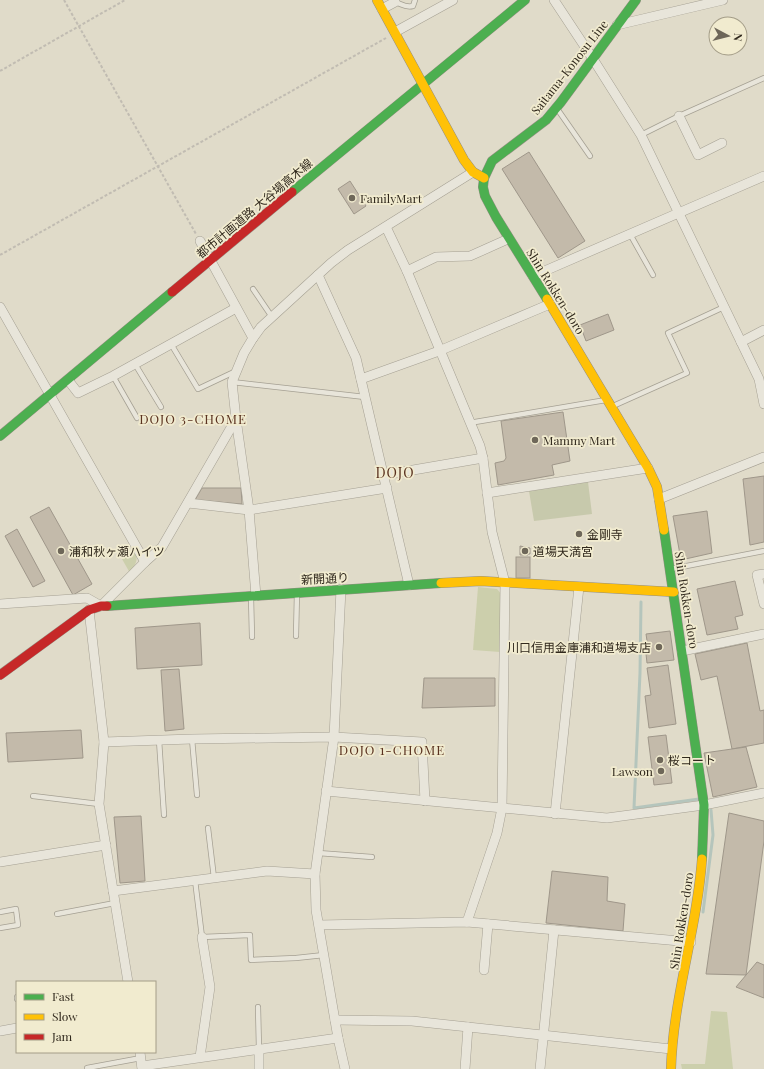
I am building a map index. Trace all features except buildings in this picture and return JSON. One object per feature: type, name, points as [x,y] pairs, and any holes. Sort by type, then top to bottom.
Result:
[{"type":"street","points":[[377,0],[464,160],[473,172],[484,178]]},
{"type":"street","points":[[395,32],[453,0]]},
{"type":"street","name":"都市計画道路 大谷場高木線","points":[[0,436],[210,260],[525,0]]},
{"type":"street","points":[[554,0],[641,135],[759,379],[764,404]]},
{"type":"street","name":"Saitama-Konosu Line","points":[[484,178],[492,161],[498,155],[546,120],[636,0]]},
{"type":"street","points":[[618,25],[723,0]]},
{"type":"street","points":[[382,9],[396,1]]},
{"type":"street","points":[[679,116],[698,155],[722,143]]},
{"type":"street","points":[[253,596],[249,510],[232,382],[253,338],[261,327],[348,250],[473,172]]},
{"type":"street","points":[[532,276],[764,176]]},
{"type":"street","name":"Shin Rokken-doro","points":[[484,178],[483,187],[485,196],[508,239],[611,403],[648,468],[657,487],[674,592],[704,805],[705,830],[703,857],[691,942],[671,1049],[671,1069]]},
{"type":"street","points":[[386,227],[407,271],[469,423],[480,446],[483,458],[492,532],[505,583],[502,808],[497,833],[467,922]]},
{"type":"street","points":[[407,271],[436,257],[470,256],[508,239]]},
{"type":"street","points":[[200,241],[253,338]]},
{"type":"street","points":[[318,275],[356,358],[409,586]]},
{"type":"street","points":[[361,379],[439,351],[550,304]]},
{"type":"street","points":[[0,306],[145,562]]},
{"type":"street","points":[[68,380],[78,393],[113,376],[236,308]]},
{"type":"street","points":[[741,342],[764,330]]},
{"type":"street","points":[[0,604],[87,598],[101,606],[162,547],[236,419]]},
{"type":"street","points":[[659,499],[764,457]]},
{"type":"street","points":[[384,475],[483,458]]},
{"type":"street","points":[[487,493],[648,468]]},
{"type":"street","points":[[188,504],[249,510],[387,488]]},
{"type":"street","points":[[764,574],[757,575],[764,604]]},
{"type":"street","name":"新開通り","points":[[0,675],[89,610],[101,606],[473,581],[674,592]]},
{"type":"street","points":[[555,814],[579,587]]},
{"type":"street","points":[[341,589],[334,737],[315,874],[316,910],[338,1038],[345,1069]]},
{"type":"street","points":[[89,610],[104,742],[99,804],[128,981]]},
{"type":"street","points":[[682,651],[764,634]]},
{"type":"street","points":[[104,742],[334,737],[422,742],[426,800]]},
{"type":"street","points":[[326,791],[607,818],[704,805],[764,793]]},
{"type":"street","points":[[0,862],[106,845]]},
{"type":"street","points":[[113,891],[267,871],[315,874]]},
{"type":"street","points":[[319,925],[467,922],[691,942]]},
{"type":"street","points":[[484,970],[488,924]]},
{"type":"street","points":[[540,1069],[554,930]]},
{"type":"street","points":[[200,1058],[210,987],[202,937]]},
{"type":"street","points":[[335,1020],[412,1021],[671,1049]]},
{"type":"street","points":[[465,1069],[468,1027]]},
{"type":"street","points":[[0,1031],[16,1028]]},
{"type":"street","points":[[141,1061],[200,1058],[338,1038]]},
{"type":"street","points":[[259,1049],[259,1069]]},
{"type":"lane","points":[[396,1],[409,7],[413,6],[415,0]]},
{"type":"lane","points":[[641,135],[679,116],[764,78]]},
{"type":"lane","points":[[556,107],[590,156]]},
{"type":"lane","points":[[630,234],[653,275]]},
{"type":"lane","points":[[253,289],[272,318]]},
{"type":"lane","points":[[469,423],[611,403],[687,373],[668,334],[724,307]]},
{"type":"lane","points":[[171,344],[198,389],[236,371]]},
{"type":"lane","points":[[135,364],[161,407]]},
{"type":"lane","points":[[113,376],[137,418]]},
{"type":"lane","points":[[232,382],[365,396]]},
{"type":"lane","points":[[670,569],[764,551]]},
{"type":"lane","points":[[296,636],[297,592]]},
{"type":"lane","points":[[252,637],[253,596]]},
{"type":"lane","points":[[192,739],[197,795]]},
{"type":"lane","points":[[159,740],[164,814]]},
{"type":"lane","points":[[33,796],[99,804]]},
{"type":"lane","points":[[208,828],[214,878]]},
{"type":"lane","points":[[318,853],[372,857]]},
{"type":"lane","points":[[195,880],[202,937],[250,935],[251,960],[324,955]]},
{"type":"lane","points":[[57,914],[115,903]]},
{"type":"lane","points":[[0,912],[16,909],[18,925],[0,928]]},
{"type":"lane","points":[[258,1007],[259,1049]]},
{"type":"lane","points":[[87,1068],[141,1061]]},
{"type":"path","points":[[64,0],[200,241]]},
{"type":"path","points":[[0,71],[126,0]]},
{"type":"path","points":[[0,255],[395,32]]},
{"type":"green space","points":[[588,482],[592,514],[534,521],[529,491]]},
{"type":"green space","points":[[135,551],[135,565],[130,573],[122,559]]},
{"type":"green space","points":[[478,587],[497,589],[502,595],[500,652],[473,650]]},
{"type":"green space","points":[[711,1011],[727,1012],[733,1069],[682,1069],[681,1064],[705,1064]]},
{"type":"waterway","points":[[641,602],[640,673],[634,808],[699,799]]},
{"type":"waterway","points":[[703,912],[713,835],[711,810]]},
{"type":"traffic: fast","points":[[292,192],[525,0]]},
{"type":"traffic: fast","points":[[547,299],[496,217],[485,196],[483,187],[484,178],[492,161],[546,120],[636,0]]},
{"type":"traffic: fast","points":[[0,436],[172,292]]},
{"type":"traffic: fast","points":[[664,530],[704,805],[702,859]]},
{"type":"traffic: fast","points":[[107,606],[441,583]]},
{"type":"traffic: slow","points":[[377,0],[464,160],[473,172],[484,178]]},
{"type":"traffic: slow","points":[[547,299],[648,468],[657,487],[664,530]]},
{"type":"traffic: slow","points":[[441,583],[481,581],[674,592]]},
{"type":"traffic: slow","points":[[671,1069],[676,1016],[695,912],[702,859]]},
{"type":"traffic: jam","points":[[172,292],[292,192]]},
{"type":"traffic: jam","points":[[0,675],[89,610],[101,606],[107,606]]},
{"type":"place","name":"FamilyMart","points":[[352,198]]},
{"type":"place","name":"Mammy Mart","points":[[535,440]]},
{"type":"place","name":"金剛寺","points":[[579,534]]},
{"type":"place","name":"浦和秋ヶ瀬ハイツ","points":[[61,551]]},
{"type":"place","name":"道場天満宮","points":[[525,551]]},
{"type":"place","name":"川口信用金庫浦和道場支店","points":[[659,647]]},
{"type":"place","name":"桜コート","points":[[660,760]]},
{"type":"place","name":"Lawson","points":[[661,771]]},
{"type":"district","name":"DOJO 3-CHOME","points":[[193,418]]},
{"type":"district","name":"DOJO","points":[[395,472]]},
{"type":"district","name":"DOJO 1-CHOME","points":[[392,749]]}]
